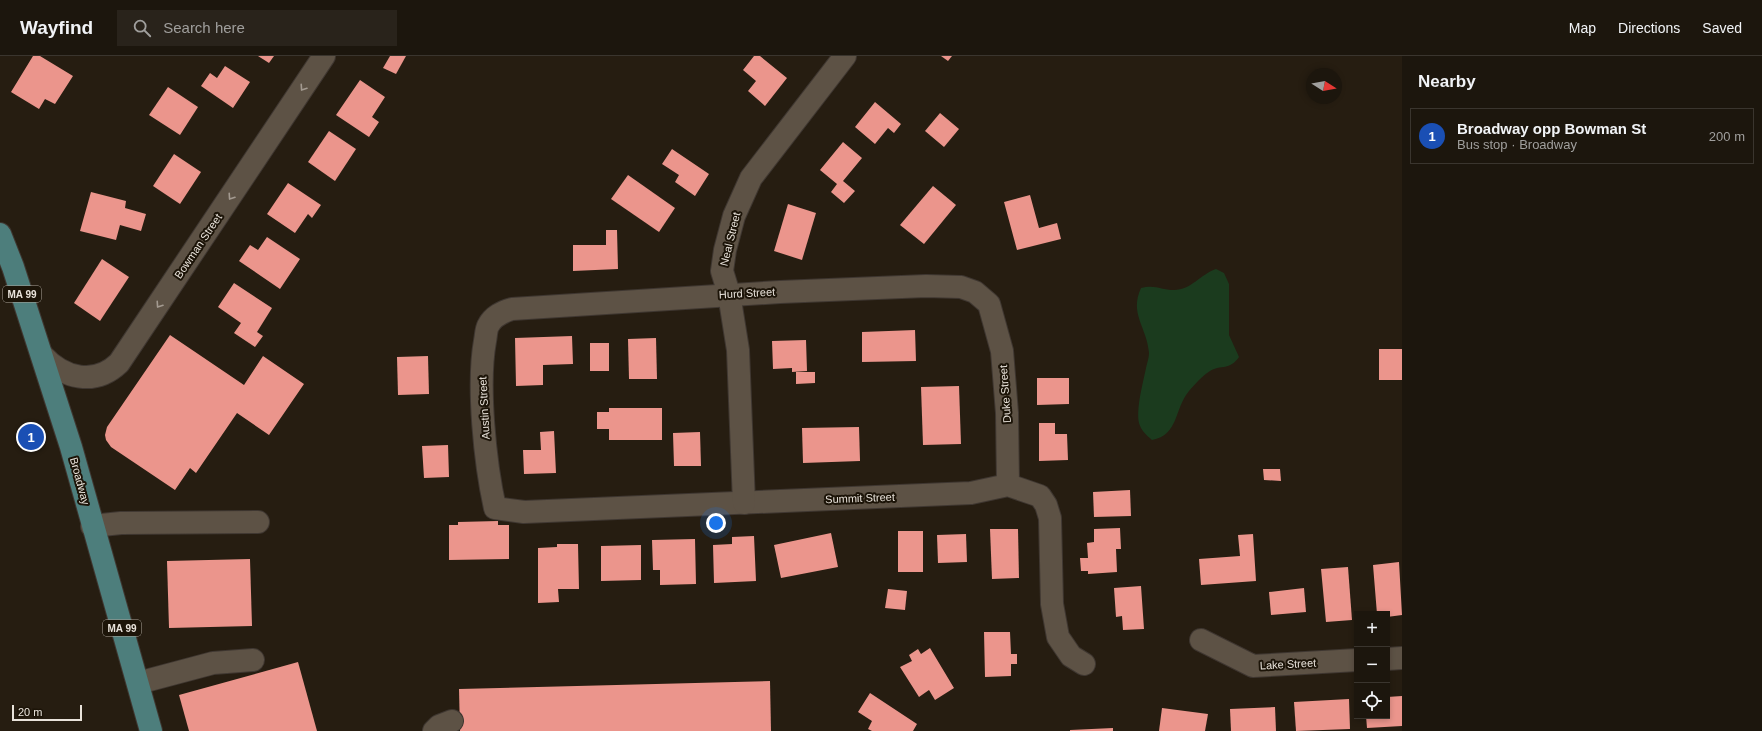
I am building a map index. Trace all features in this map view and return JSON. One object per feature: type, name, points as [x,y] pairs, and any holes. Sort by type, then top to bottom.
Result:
[{"type":"main road","name":"Broadway","points":[[0,234],[13,267],[71,447],[92,526],[151,731]]},
{"type":"street","name":"Bowman Street","points":[[42,355],[58,368],[87,378],[104,374],[119,362],[324,56]]},
{"type":"street","name":"Neal Street","points":[[744,503],[738,350],[729,294],[722,272],[725,250],[734,216],[751,178],[845,56]]},
{"type":"street","name":"Hurd Street","points":[[500,312],[512,309],[729,294],[926,286],[961,287],[975,292],[989,304]]},
{"type":"street","name":"Duke Street","points":[[989,304],[1002,351],[1007,413],[1008,485]]},
{"type":"street","name":"Austin Street","points":[[495,508],[491,491],[482,398],[483,352],[488,326],[500,312]]},
{"type":"street","name":"Summit Street","points":[[495,508],[524,512],[971,493],[1008,485]]},
{"type":"street","points":[[1008,485],[1040,496],[1046,504],[1050,518],[1052,604],[1058,637],[1071,656],[1084,664]]},
{"type":"street","points":[[92,526],[121,523],[258,522]]},
{"type":"street","name":"Lake Street","points":[[1201,640],[1253,666],[1354,660]]},
{"type":"street","points":[[1390,659],[1402,658]]},
{"type":"street","points":[[138,683],[213,663],[253,660]]},
{"type":"green space","points":[[1216,269],[1224,273],[1229,284],[1229,335],[1239,357],[1229,366],[1214,369],[1201,378],[1184,398],[1172,427],[1161,437],[1152,440],[1141,428],[1138,417],[1140,396],[1149,353],[1148,344],[1138,313],[1137,305],[1141,288],[1154,287],[1169,290],[1180,289],[1191,285]]},
{"type":"building","points":[[33,56],[40,56],[73,76],[55,104],[45,99],[39,109],[11,92]]},
{"type":"building","points":[[258,56],[274,56],[269,63]]},
{"type":"building","points":[[390,56],[406,56],[396,74],[383,68]]},
{"type":"building","points":[[754,56],[760,56],[787,78],[765,106],[748,91],[756,81],[743,70]]},
{"type":"building","points":[[941,56],[952,56],[948,61]]},
{"type":"building","points":[[225,66],[250,82],[233,108],[201,86],[210,73],[217,78]]},
{"type":"building","points":[[360,80],[385,97],[372,117],[379,122],[369,137],[336,115]]},
{"type":"building","points":[[168,87],[198,107],[180,135],[149,115]]},
{"type":"building","points":[[875,102],[901,124],[894,133],[888,128],[875,144],[855,127]]},
{"type":"building","points":[[940,113],[959,129],[944,147],[925,131]]},
{"type":"building","points":[[329,131],[356,149],[335,181],[308,162]]},
{"type":"building","points":[[843,142],[862,158],[843,181],[855,191],[844,203],[831,192],[837,184],[820,170]]},
{"type":"building","points":[[672,149],[709,174],[695,196],[675,182],[679,175],[662,164]]},
{"type":"building","points":[[174,154],[201,172],[180,204],[153,186]]},
{"type":"building","points":[[628,175],[675,208],[659,232],[611,199]]},
{"type":"building","points":[[288,183],[321,205],[312,218],[308,214],[295,233],[267,214]]},
{"type":"building","points":[[933,186],[956,205],[924,244],[900,225]]},
{"type":"building","points":[[91,192],[126,201],[125,208],[146,214],[141,231],[120,225],[116,240],[80,231]]},
{"type":"building","points":[[1030,195],[1039,228],[1057,223],[1061,239],[1017,250],[1004,202]]},
{"type":"building","points":[[788,204],[816,213],[802,260],[774,251]]},
{"type":"building","points":[[606,230],[617,230],[618,269],[573,271],[573,245],[606,245]]},
{"type":"building","points":[[267,237],[300,259],[280,289],[239,261],[250,245],[258,250]]},
{"type":"building","points":[[102,259],[129,277],[100,321],[74,303]]},
{"type":"building","points":[[234,283],[272,308],[257,332],[263,336],[255,347],[234,333],[241,323],[218,307]]},
{"type":"building","points":[[915,330],[916,361],[862,362],[862,332]]},
{"type":"building","points":[[170,335],[244,385],[263,356],[304,384],[269,435],[237,413],[196,473],[190,468],[175,490],[111,447],[106,440],[105,435],[107,427]]},
{"type":"building","points":[[572,336],[573,364],[543,365],[543,385],[516,386],[515,338]]},
{"type":"building","points":[[656,338],[657,379],[629,379],[628,339]]},
{"type":"building","points":[[806,340],[807,371],[792,372],[792,368],[773,369],[772,341]]},
{"type":"building","points":[[590,343],[609,343],[609,371],[590,371]]},
{"type":"building","points":[[1379,349],[1402,349],[1402,380],[1379,380]]},
{"type":"building","points":[[428,356],[429,394],[398,395],[397,357]]},
{"type":"building","points":[[796,372],[815,372],[815,383],[796,384]]},
{"type":"building","points":[[1037,378],[1069,378],[1069,404],[1037,405]]},
{"type":"building","points":[[959,386],[961,444],[923,445],[921,387]]},
{"type":"building","points":[[609,408],[662,408],[662,440],[609,440],[609,429],[597,429],[597,412],[609,412]]},
{"type":"building","points":[[1039,423],[1055,423],[1055,434],[1067,434],[1068,460],[1039,461]]},
{"type":"building","points":[[859,427],[860,461],[803,463],[802,428]]},
{"type":"building","points":[[554,431],[556,473],[524,474],[523,450],[541,450],[540,432]]},
{"type":"building","points":[[700,432],[701,466],[674,466],[673,433]]},
{"type":"building","points":[[448,445],[449,477],[424,478],[422,446]]},
{"type":"building","points":[[1263,469],[1280,469],[1281,481],[1264,480]]},
{"type":"building","points":[[1130,490],[1131,516],[1094,517],[1093,492]]},
{"type":"building","points":[[498,521],[498,525],[509,525],[509,559],[449,560],[449,525],[458,525],[458,522]]},
{"type":"building","points":[[1120,528],[1121,549],[1116,549],[1117,572],[1088,574],[1088,571],[1081,571],[1080,558],[1088,558],[1087,543],[1094,542],[1094,529]]},
{"type":"building","points":[[990,529],[1018,529],[1019,578],[992,579]]},
{"type":"building","points":[[898,531],[923,531],[923,572],[898,572]]},
{"type":"building","points":[[831,533],[838,567],[781,578],[774,545]]},
{"type":"building","points":[[966,534],[967,562],[938,563],[937,535]]},
{"type":"building","points":[[1253,534],[1256,581],[1201,585],[1199,559],[1240,556],[1238,535]]},
{"type":"building","points":[[754,536],[756,581],[714,583],[713,545],[732,544],[732,537]]},
{"type":"building","points":[[695,539],[696,584],[660,585],[660,570],[653,570],[652,540]]},
{"type":"building","points":[[557,544],[578,544],[579,589],[558,589],[559,602],[538,603],[538,548],[557,547]]},
{"type":"building","points":[[641,545],[641,580],[601,581],[601,546]]},
{"type":"building","points":[[250,559],[252,626],[169,628],[167,561]]},
{"type":"building","points":[[1399,562],[1402,615],[1390,617],[1390,611],[1377,611],[1373,565]]},
{"type":"building","points":[[1348,567],[1352,620],[1326,622],[1321,569]]},
{"type":"building","points":[[1141,586],[1144,629],[1123,630],[1122,616],[1116,617],[1114,588]]},
{"type":"building","points":[[1304,588],[1306,612],[1271,615],[1269,592]]},
{"type":"building","points":[[888,589],[907,591],[905,610],[885,608]]},
{"type":"building","points":[[984,632],[1010,632],[1011,654],[1017,654],[1017,664],[1011,664],[1011,676],[985,677]]},
{"type":"building","points":[[930,648],[954,688],[935,700],[929,690],[919,697],[900,667],[912,661],[909,655],[918,649],[921,654]]},
{"type":"building","points":[[298,662],[317,731],[189,731],[179,695]]},
{"type":"building","points":[[770,681],[771,731],[460,731],[459,689]]},
{"type":"building","points":[[870,693],[917,724],[913,731],[872,731],[868,729],[872,721],[858,712]]},
{"type":"building","points":[[1402,696],[1402,726],[1367,728],[1366,719],[1390,719],[1390,697]]},
{"type":"building","points":[[1349,699],[1350,729],[1296,731],[1294,702]]},
{"type":"building","points":[[1275,707],[1276,731],[1231,731],[1230,709]]},
{"type":"building","points":[[1162,708],[1208,714],[1205,731],[1159,731]]},
{"type":"building","points":[[1113,728],[1113,731],[1070,731],[1070,730]]},
{"type":"place","name":"Broadway opp Bowman St","points":[[31,437]]}]
